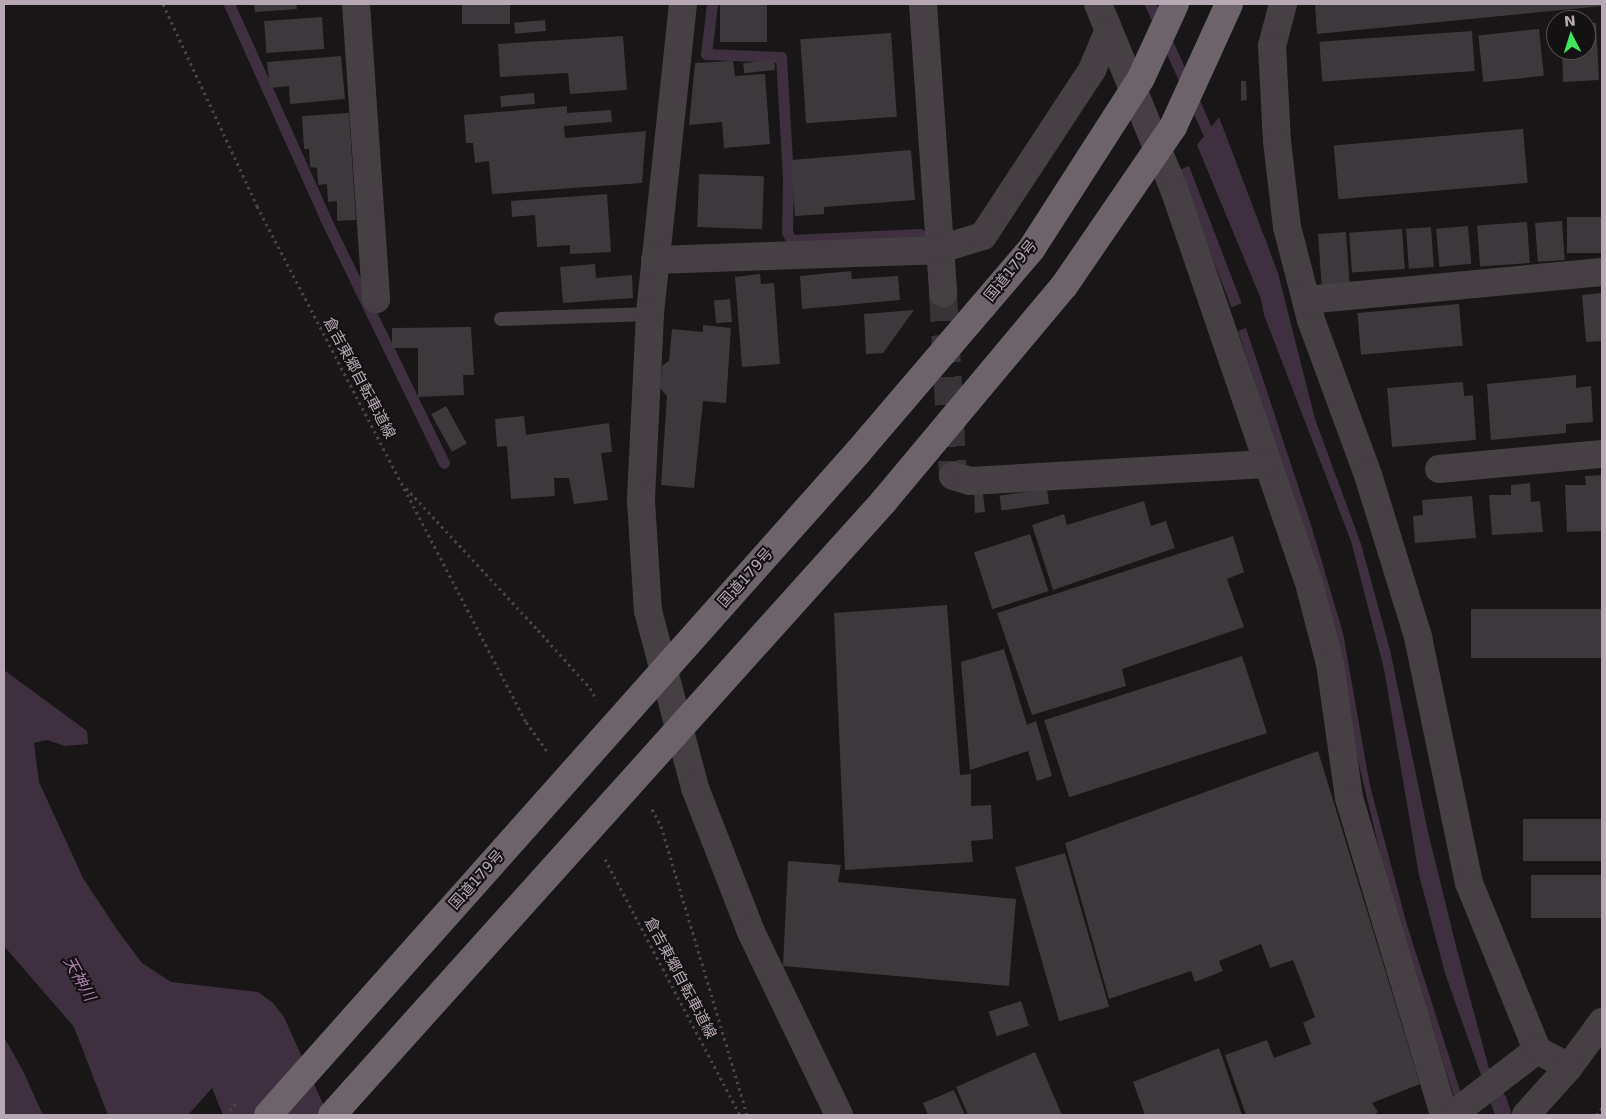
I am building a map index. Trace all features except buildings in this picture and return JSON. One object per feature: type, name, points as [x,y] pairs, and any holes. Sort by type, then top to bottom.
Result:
[{"type":"highway","name":"国道179号","points":[[268,1115],[858,452],[1032,248],[1140,78],[1175,4]]},
{"type":"highway","points":[[332,1115],[884,501],[1064,286],[1172,127],[1229,4]]},
{"type":"street","points":[[356,4],[376,299]]},
{"type":"street","points":[[683,4],[650,314],[641,501],[648,611],[695,788],[751,932],[839,1115]]},
{"type":"street","points":[[923,4],[937,250],[943,293]]},
{"type":"street","points":[[1098,4],[1174,189],[1310,587],[1330,664],[1349,798],[1444,1115]]},
{"type":"street","points":[[1283,4],[1272,46],[1277,140],[1287,227],[1306,300],[1368,475],[1418,637],[1469,883],[1537,1050],[1569,1067]]},
{"type":"street","points":[[655,260],[937,250],[983,236],[1092,70],[1108,32]]},
{"type":"street","points":[[1306,300],[1602,272]]},
{"type":"street","points":[[1439,469],[1602,454]]},
{"type":"street","points":[[953,476],[970,481],[1267,464]]},
{"type":"street","points":[[1527,1115],[1569,1067],[1602,1022]]},
{"type":"street","points":[[1452,1115],[1537,1050]]},
{"type":"lane","points":[[501,319],[650,314]]},
{"type":"path","name":"倉吉東郷自転車道線","points":[[162,4],[257,206],[526,722],[550,756]]},
{"type":"path","name":"倉吉東郷自転車道線","points":[[600,851],[740,1115]]},
{"type":"path","points":[[1596,1115],[1602,1108]]},
{"type":"water","points":[[1219,117],[1278,273],[1315,419],[1361,544],[1390,650],[1428,832],[1456,946],[1491,1076],[1506,1097],[1512,1115],[1495,1115],[1445,973],[1419,875],[1384,669],[1351,541],[1264,315],[1261,299],[1197,145]]},
{"type":"water","points":[[1189,166],[1242,303],[1231,307],[1179,170]]},
{"type":"water","points":[[1246,328],[1311,525],[1343,633],[1370,786],[1407,925],[1462,1097],[1460,1115],[1391,899],[1303,529],[1238,331]]},
{"type":"water","name":"天神川","points":[[4,670],[87,731],[88,744],[65,746],[47,740],[34,743],[39,782],[83,878],[118,931],[142,963],[171,982],[258,992],[273,1003],[284,1017],[328,1115],[223,1115],[212,1088],[188,1115],[108,1115],[74,1027],[4,946]]},
{"type":"water","points":[[4,1037],[22,1069],[43,1115],[4,1115]]},
{"type":"waterway","points":[[229,4],[325,218],[444,463]]},
{"type":"waterway","points":[[712,4],[706,54],[781,57],[788,177],[787,232],[791,240],[920,234]]},
{"type":"waterway","points":[[1150,4],[1214,146]]},
{"type":"tunnel","points":[[943,293],[953,476]]}]
